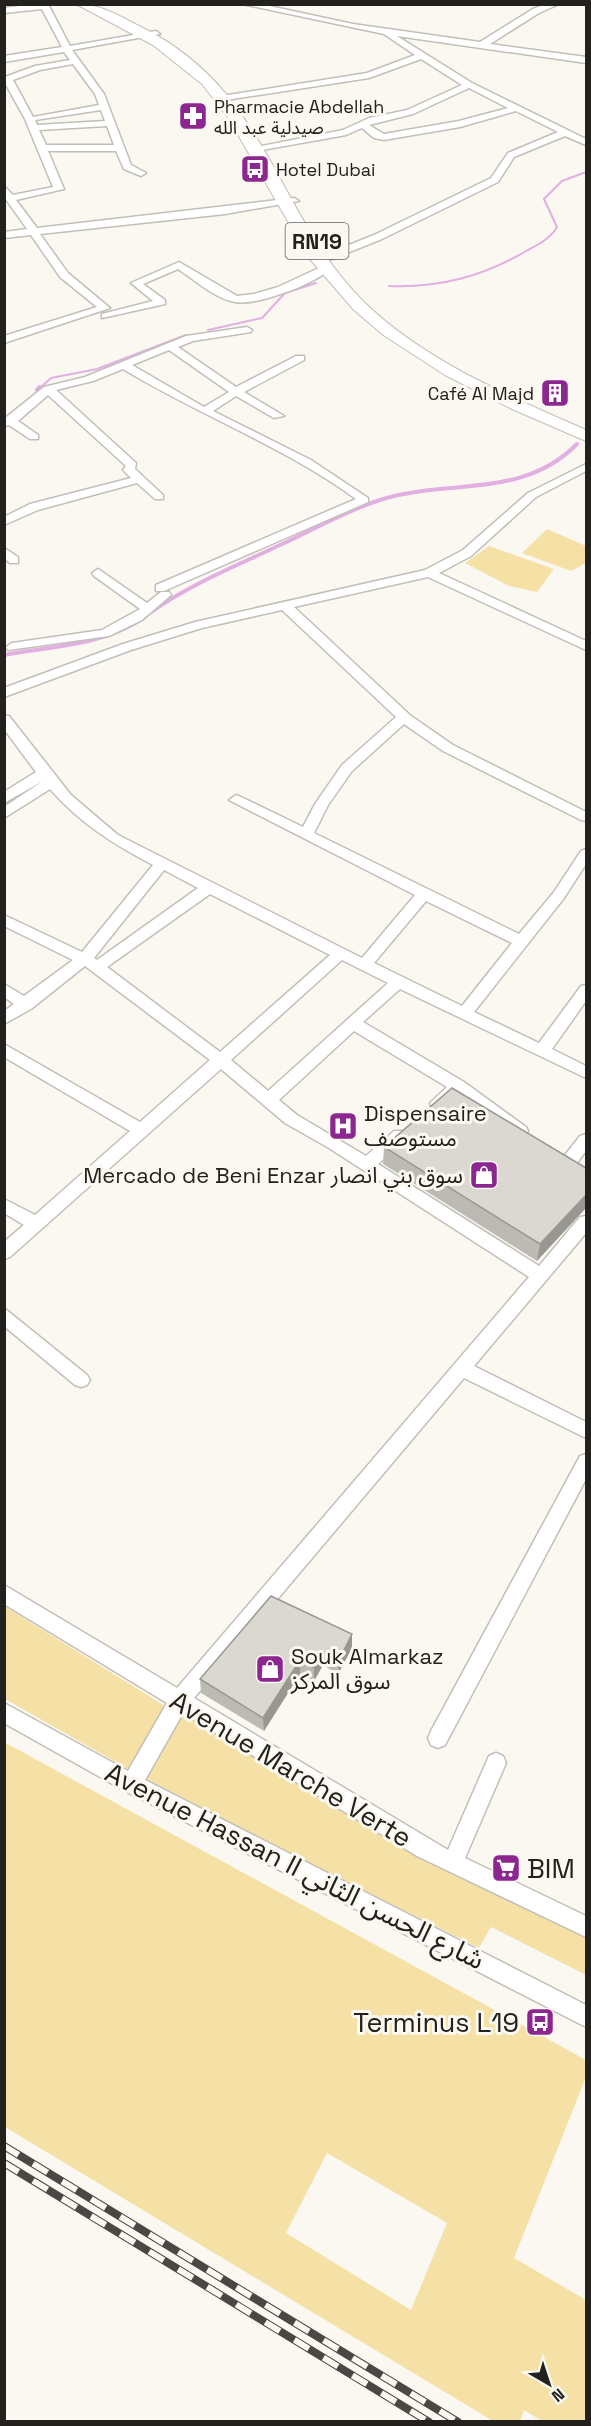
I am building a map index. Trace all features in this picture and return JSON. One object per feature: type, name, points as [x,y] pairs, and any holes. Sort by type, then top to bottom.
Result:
[{"type":"highway","name":"RN19","points":[[82,4],[152,35]]},
{"type":"highway","name":"RN19","points":[[97,4],[199,64],[228,99],[260,149],[324,262],[364,310],[480,387],[586,436]]},
{"type":"highway","name":"RN19","points":[[423,348],[586,427]]},
{"type":"street","points":[[246,4],[385,32],[586,60]]},
{"type":"street","points":[[480,46],[536,11],[555,4]]},
{"type":"street","points":[[4,11],[44,5],[68,51],[94,84],[127,167],[141,173]]},
{"type":"street","points":[[385,32],[420,56],[470,85],[586,142]]},
{"type":"street","points":[[4,59],[68,51],[152,35]]},
{"type":"street","points":[[228,99],[369,75],[420,56]]},
{"type":"street","points":[[4,340],[105,308],[64,274],[7,193],[59,189],[31,123],[6,81],[34,69],[76,61]]},
{"type":"street","points":[[260,149],[340,134],[378,118],[410,112],[470,85]]},
{"type":"street","points":[[31,123],[104,107]]},
{"type":"street","points":[[363,124],[377,136],[384,137],[460,124],[517,108]]},
{"type":"street","points":[[31,123],[110,123]]},
{"type":"street","points":[[106,316],[160,302],[136,283],[179,265],[236,299],[251,298],[292,285],[324,262],[495,180],[512,155],[566,132]]},
{"type":"street","points":[[41,148],[120,148]]},
{"type":"street","points":[[4,235],[289,202]]},
{"type":"street","points":[[34,437],[8,422],[48,389],[124,365],[190,338],[247,330]]},
{"type":"street","points":[[172,347],[279,416]]},
{"type":"street","points":[[205,411],[237,391],[300,358]]},
{"type":"street","points":[[12,647],[105,633],[124,625],[147,609],[162,592],[364,500],[345,484],[205,411],[124,365]]},
{"type":"street","points":[[48,389],[132,465],[129,470],[159,497]]},
{"type":"street","points":[[4,693],[148,640],[199,625],[429,573],[467,553],[532,495],[586,467]]},
{"type":"street","points":[[4,522],[34,507],[140,479]]},
{"type":"street","points":[[98,573],[147,609]]},
{"type":"street","points":[[429,573],[586,646]]},
{"type":"street","points":[[284,605],[404,717],[448,748],[586,817]]},
{"type":"street","points":[[306,835],[322,804],[347,768],[404,717]]},
{"type":"street","points":[[4,719],[46,778],[87,821],[113,838],[340,954],[586,1072]]},
{"type":"street","points":[[4,800],[46,778]]},
{"type":"street","points":[[4,814],[46,778]]},
{"type":"street","points":[[236,800],[522,942]]},
{"type":"street","points":[[464,1014],[585,859]]},
{"type":"street","points":[[91,963],[162,863]]},
{"type":"street","points":[[4,1019],[209,887]]},
{"type":"street","points":[[364,965],[424,894]]},
{"type":"street","points":[[4,920],[91,963],[222,1062],[291,1119],[367,1164],[540,1275]]},
{"type":"street","points":[[4,1252],[222,1062],[340,954]]},
{"type":"street","points":[[268,1100],[398,982]]},
{"type":"street","points":[[4,989],[26,1005]]},
{"type":"street","points":[[542,1051],[586,990]]},
{"type":"street","points":[[352,1023],[458,1086],[514,1133],[534,1140]]},
{"type":"street","points":[[4,1050],[143,1131]]},
{"type":"street","points":[[425,1114],[458,1086]]},
{"type":"street","points":[[367,1164],[409,1128]]},
{"type":"street","points":[[550,1152],[573,1169],[586,1140]]},
{"type":"street","points":[[4,1205],[36,1224]]},
{"type":"street","points":[[132,1784],[178,1701],[586,1222]]},
{"type":"street","points":[[4,1316],[81,1380]]},
{"type":"street","points":[[461,1368],[586,1430]]},
{"type":"street","points":[[438,1738],[586,1462]]},
{"type":"street","name":"Avenue Marche Verte","points":[[4,1593],[178,1701],[452,1864],[586,1927]]},
{"type":"street","name":"Avenue Hassan II شارع الحسن الثاني","points":[[4,1712],[132,1784],[586,2016]]},
{"type":"street","points":[[452,1864],[496,1763]]},
{"type":"shaded area","points":[[547,529],[586,546],[586,563],[571,571],[522,553]]},
{"type":"shaded area","points":[[489,546],[554,569],[537,592],[509,586],[465,563]]},
{"type":"shaded area","points":[[4,1606],[165,1706],[128,1769],[5,1699]]},
{"type":"shaded area","points":[[180,1712],[411,1853],[586,1935],[586,1975],[491,1927],[479,1948],[141,1779]]},
{"type":"shaded area","points":[[4,1742],[586,2060],[586,2077],[514,2258],[586,2300],[586,2421],[542,2421],[524,2410],[520,2421],[493,2421],[5,2127]],"holes":[[[327,2153],[447,2223],[411,2310],[286,2233]]]},
{"type":"building","name":"Mercado de Beni Enzar سوق بني انصار","points":[[452,1088],[586,1168],[586,1195],[540,1244],[384,1147]]},
{"type":"building","name":"Souk Almarkaz سوق المركز","points":[[271,1596],[352,1634],[339,1660],[324,1652],[314,1668],[300,1660],[263,1718],[200,1679]]},
{"type":"waterway","points":[[389,286],[426,285],[461,278],[495,267],[536,245],[548,238],[557,227],[544,199],[562,181],[586,172]]},
{"type":"waterway","points":[[208,330],[262,318],[285,293],[316,283]]},
{"type":"waterway","points":[[39,389],[51,378],[97,369],[186,335]]},
{"type":"waterway","points":[[37,390],[40,387]]},
{"type":"waterway","points":[[151,612],[214,576],[367,504],[406,494],[508,481],[556,462],[577,444]]},
{"type":"waterway","points":[[4,655],[93,640],[126,628],[142,619]]},
{"type":"railway","points":[[4,2146],[458,2422]]},
{"type":"railway","points":[[4,2163],[429,2422]]},
{"type":"place","name":"Pharmacie Abdellah صيدلية عبد الله","points":[[193,116]]},
{"type":"place","name":"Hotel Dubai","points":[[255,169]]},
{"type":"place","name":"Café Al Majd","points":[[555,393]]},
{"type":"place","name":"Dispensaire مستوصف","points":[[343,1126]]},
{"type":"place","name":"Mercado de Beni Enzar سوق بني انصار","points":[[484,1175]]},
{"type":"place","name":"Souk Almarkaz سوق المركز","points":[[270,1669]]},
{"type":"place","name":"BIM","points":[[506,1868]]},
{"type":"place","name":"Terminus L19","points":[[540,2022]]}]
